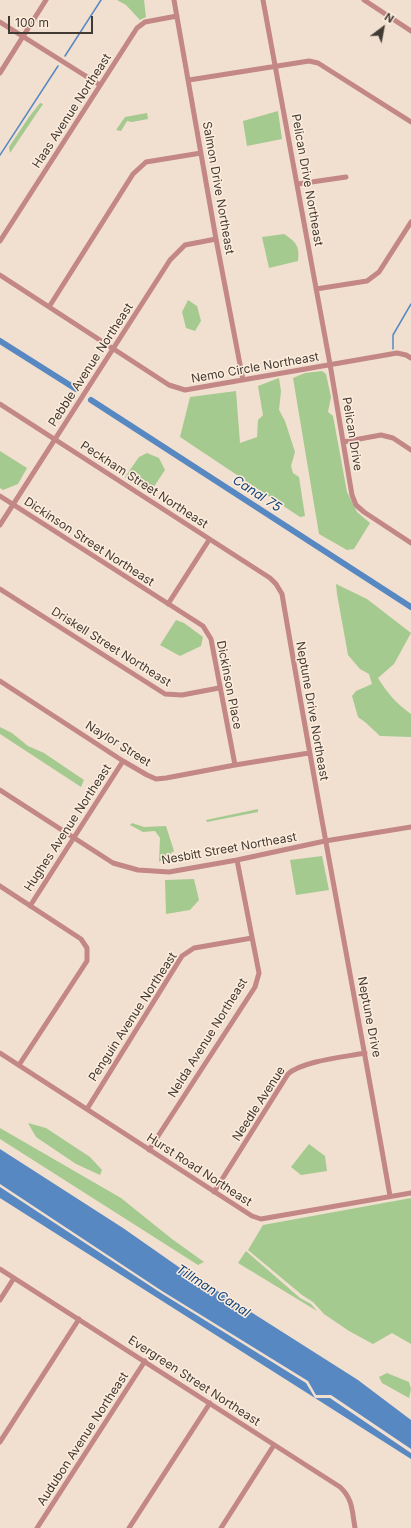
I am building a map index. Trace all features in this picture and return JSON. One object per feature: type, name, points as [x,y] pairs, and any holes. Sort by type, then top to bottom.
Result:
[{"type":"street","points":[[0,73],[46,0]]},
{"type":"street","name":"Salmon Drive Northeast","points":[[174,0],[216,239],[243,380]]},
{"type":"street","name":"Pelican Drive Northeast","points":[[263,0],[330,364]]},
{"type":"street","points":[[364,0],[411,31]]},
{"type":"street","name":"Haas Avenue Northeast","points":[[0,240],[136,28],[145,22],[177,16]]},
{"type":"street","points":[[0,22],[100,85]]},
{"type":"street","points":[[189,80],[309,61],[318,63],[411,122]]},
{"type":"street","points":[[49,307],[133,174],[146,162],[201,153]]},
{"type":"street","points":[[298,184],[346,177]]},
{"type":"street","points":[[316,289],[367,281],[379,272],[411,222]]},
{"type":"street","name":"Pebble Avenue Northeast","points":[[0,525],[176,254],[184,246],[216,239]]},
{"type":"street","name":"Nemo Circle Northeast","points":[[0,275],[170,385],[185,390],[397,353],[411,358]]},
{"type":"street","name":"Pelican Drive","points":[[330,364],[352,495],[356,505],[364,512],[411,543]]},
{"type":"street","name":"Peckham Street Northeast","points":[[0,404],[270,578],[276,584]]},
{"type":"street","points":[[343,442],[381,435],[393,438],[411,450]]},
{"type":"street","name":"Dickinson Street Northeast","points":[[0,496],[168,604]]},
{"type":"street","points":[[168,604],[209,540]]},
{"type":"street","name":"Neptune Drive Northeast","points":[[276,584],[282,594],[326,842]]},
{"type":"street","name":"Driskell Street Northeast","points":[[0,589],[164,694],[182,695],[219,688]]},
{"type":"street","name":"Dickinson Place","points":[[168,604],[203,626],[211,639],[219,688],[235,765]]},
{"type":"street","name":"Naylor Street","points":[[0,681],[122,760],[156,779],[309,753]]},
{"type":"street","name":"Hughes Avenue Northeast","points":[[30,906],[122,760]]},
{"type":"street","name":"Nesbitt Street Northeast","points":[[0,790],[114,863],[138,870],[169,872],[411,827]]},
{"type":"street","name":"Neptune Drive","points":[[326,842],[390,1196]]},
{"type":"street","name":"Nelda Avenue Northeast","points":[[149,1150],[255,987],[259,973],[237,860]]},
{"type":"street","points":[[0,886],[81,939],[87,948],[86,961],[20,1065]]},
{"type":"street","name":"Penguin Avenue Northeast","points":[[87,1109],[182,956],[194,948],[252,938]]},
{"type":"street","name":"Hurst Road Northeast","points":[[0,1053],[252,1216],[261,1219],[411,1193]]},
{"type":"street","name":"Needle Avenue","points":[[214,1192],[288,1074],[294,1069],[304,1065],[365,1053]]},
{"type":"street","name":"Evergreen Street Northeast","points":[[0,1269],[340,1487],[347,1494],[350,1502],[355,1528]]},
{"type":"street","points":[[0,1300],[14,1278]]},
{"type":"street","points":[[0,1442],[79,1319]]},
{"type":"street","name":"Audubon Avenue Northeast","points":[[37,1528],[145,1361]]},
{"type":"street","points":[[129,1528],[210,1403]]},
{"type":"street","points":[[221,1528],[274,1444]]},
{"type":"green space","points":[[117,0],[144,0],[146,17],[140,20],[126,5]]},
{"type":"green space","points":[[40,103],[43,104],[10,153],[9,147]]},
{"type":"green space","points":[[278,111],[282,139],[247,146],[243,121]]},
{"type":"green space","points":[[147,113],[148,119],[132,122],[127,121],[121,131],[116,130],[125,117]]},
{"type":"green space","points":[[284,234],[292,239],[298,248],[298,261],[269,268],[262,237]]},
{"type":"green space","points":[[188,300],[197,306],[201,321],[195,331],[186,328],[182,312]]},
{"type":"green space","points":[[322,371],[326,374],[331,397],[328,412],[333,416],[347,492],[357,512],[370,523],[354,549],[347,550],[319,534],[293,378],[305,373]]},
{"type":"green space","points":[[279,378],[281,391],[279,410],[285,421],[295,452],[291,466],[293,473],[299,477],[305,516],[300,517],[180,437],[190,397],[236,391],[240,443],[257,437],[258,420],[263,415],[258,386]]},
{"type":"green space","points":[[0,451],[27,468],[18,484],[3,490],[0,488]]},
{"type":"green space","points":[[147,453],[159,458],[165,470],[151,491],[143,489],[125,477],[139,457]]},
{"type":"green space","points":[[336,584],[367,599],[411,633],[394,664],[378,678],[393,698],[411,714],[411,737],[380,736],[358,717],[352,696],[356,691],[372,684],[369,674],[360,669],[348,655]]},
{"type":"green space","points":[[176,620],[184,623],[203,637],[201,646],[180,656],[160,645]]},
{"type":"green space","points":[[0,727],[12,733],[28,746],[44,753],[84,780],[81,787],[0,734]]},
{"type":"green space","points":[[258,809],[258,812],[207,822],[206,820]]},
{"type":"green space","points":[[132,823],[144,827],[166,826],[174,851],[159,862],[160,838],[155,831],[143,832],[130,825]]},
{"type":"green space","points":[[322,856],[329,890],[296,895],[290,860]]},
{"type":"green space","points":[[194,879],[199,900],[190,910],[166,914],[165,880]]},
{"type":"green space","points":[[28,1123],[46,1128],[90,1157],[102,1170],[100,1175],[76,1164],[36,1137]]},
{"type":"green space","points":[[0,1128],[121,1198],[172,1239],[204,1262],[198,1265],[0,1139]]},
{"type":"green space","points":[[309,1144],[325,1156],[327,1171],[301,1175],[291,1167]]},
{"type":"green space","points":[[411,1198],[411,1344],[392,1333],[373,1344],[349,1331],[324,1314],[313,1302],[302,1295],[248,1250],[263,1225]]},
{"type":"green space","points":[[246,1251],[300,1298],[311,1304],[317,1311],[238,1263]]},
{"type":"green space","points":[[387,1373],[409,1382],[411,1389],[409,1398],[382,1383],[379,1377]]},
{"type":"water","name":"Tillman Canal","points":[[0,1149],[123,1228],[193,1277],[221,1293],[358,1380],[411,1420],[411,1449],[331,1395],[316,1395],[308,1381],[162,1291],[0,1184]]},
{"type":"water","points":[[0,1187],[161,1293],[306,1383],[315,1398],[330,1398],[411,1453],[411,1459],[0,1198]]},
{"type":"waterway","points":[[65,56],[101,0]]},
{"type":"waterway","points":[[0,155],[58,66]]},
{"type":"waterway","points":[[393,349],[393,335],[411,304]]},
{"type":"waterway","name":"Canal 75","points":[[0,341],[76,389]]},
{"type":"waterway","name":"Canal 75","points":[[91,400],[411,607]]}]
